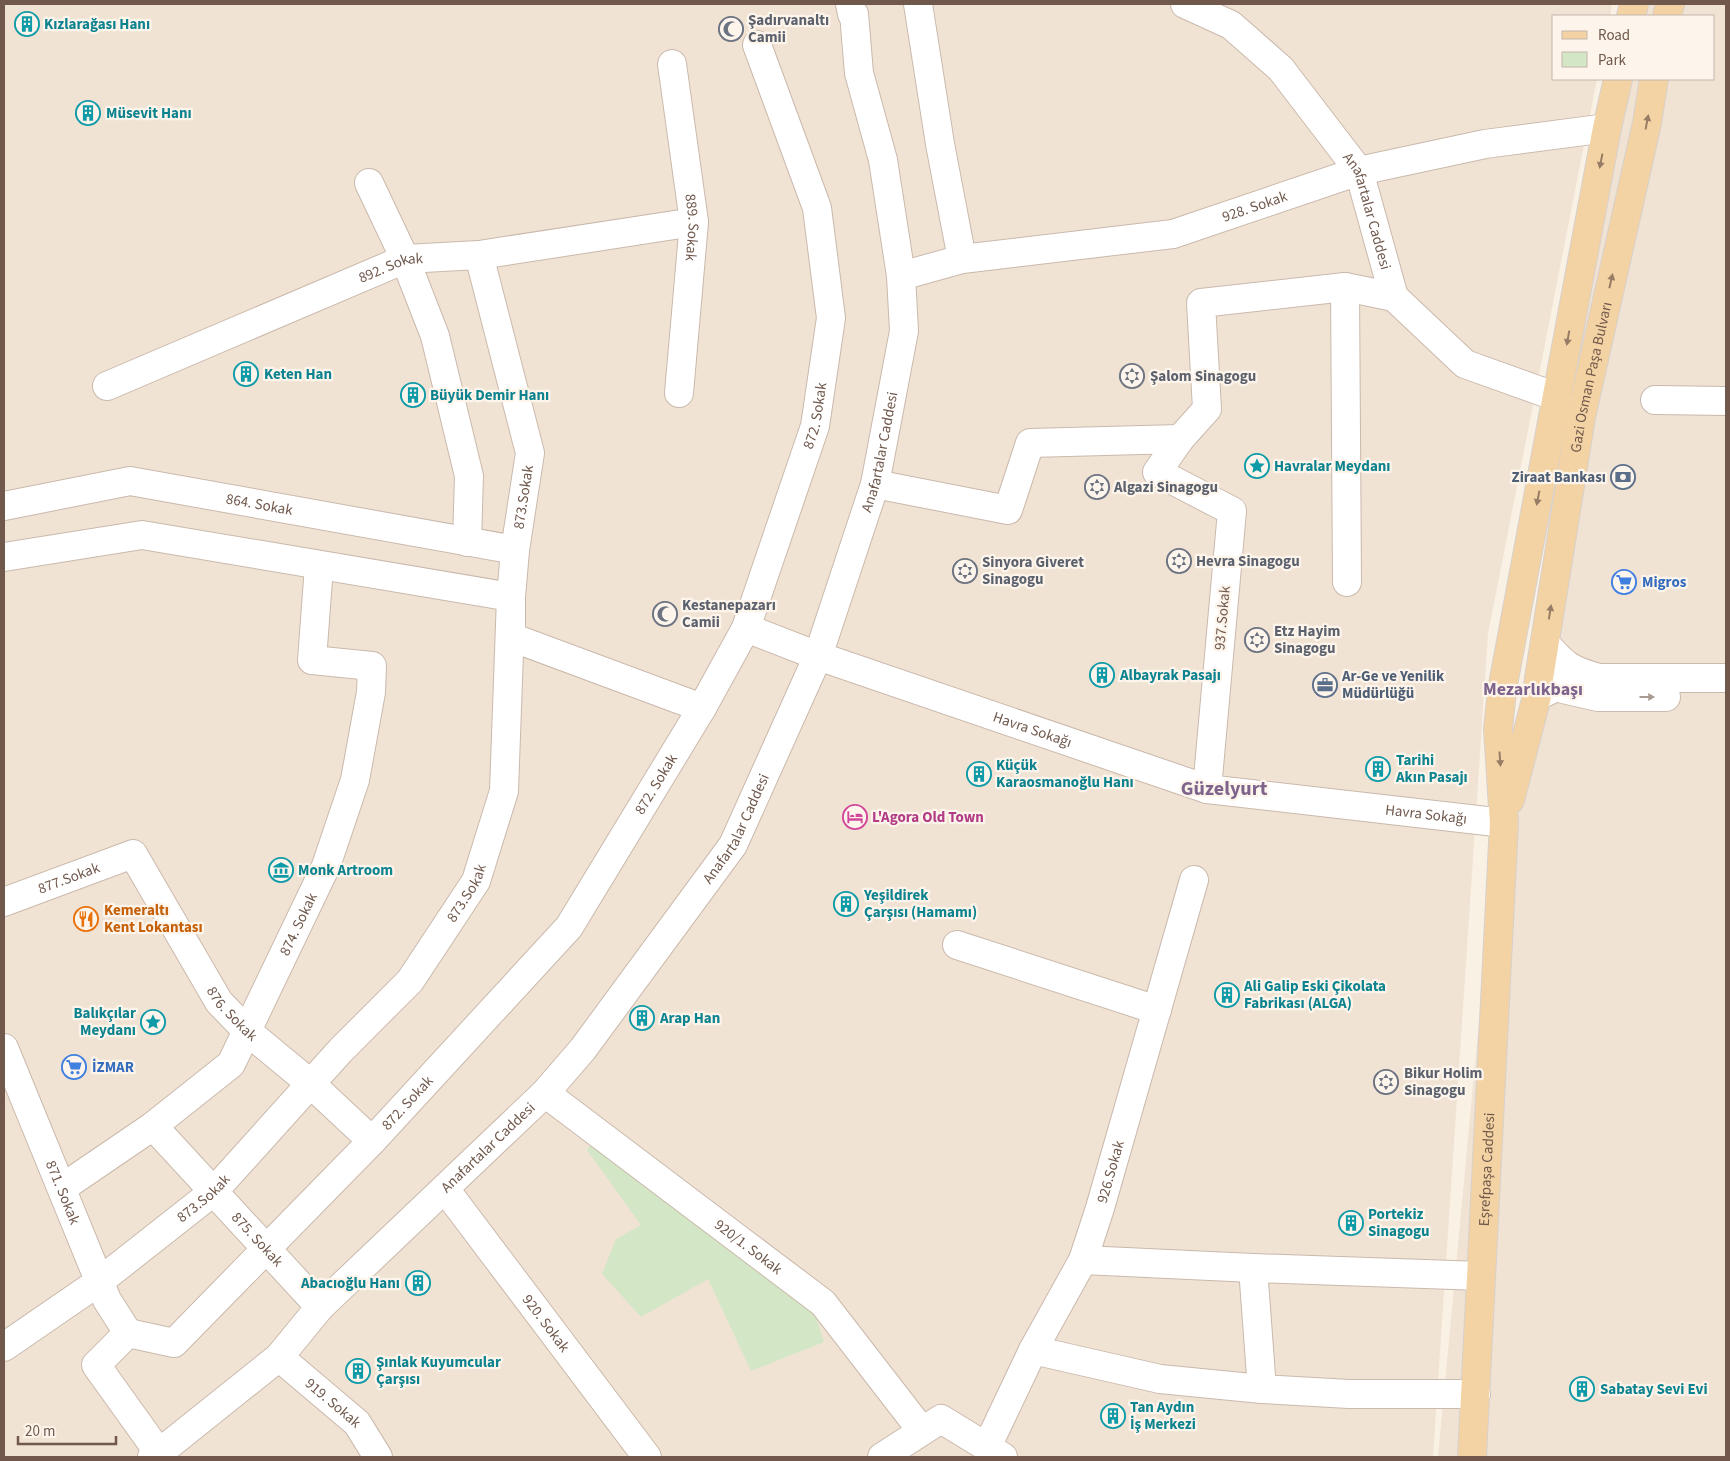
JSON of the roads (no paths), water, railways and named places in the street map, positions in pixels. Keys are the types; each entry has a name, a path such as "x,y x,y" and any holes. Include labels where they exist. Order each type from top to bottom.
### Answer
{"main road":[{"name":"Gazi Osman Paşa Bulvarı","path":"1512,641 1607,128 1618,80"},
{"name":"Gazi Osman Paşa Bulvarı","path":"1544,687 1545,643 1580,417 1647,123 1654,80"},
{"path":"1498,729 1515,708 1544,687 1523,667 1512,641"},
{"name":"Eşrefpaşa Caddesi","path":"1471,1455 1476,1394 1504,823 1498,729 1502,690 1512,641"},
{"name":"Eşrefpaşa Caddesi","path":"1504,823 1544,687"}],"street":[{"name":"Anafartalar Caddesi","path":"156,1455 279,1357 320,1307 545,1093 583,1049 733,845 818,656 875,484 904,332 901,276 883,160 859,73 854,14 850,4"},
{"path":"918,4 940,144 962,259"},
{"name":"Anafartalar Caddesi","path":"1185,4 1231,26 1281,69 1359,171 1394,297"},
{"name":"872. Sokak","path":"128,1333 174,1342 372,1141 568,927 702,708 746,628 815,426 831,318 816,208 757,45"},
{"name":"889. Sokak","path":"672,64 694,222 679,393"},
{"name":"928. Sokak","path":"901,276 962,259 1173,234 1359,171 1485,144 1607,128"},
{"path":"369,183 405,259 435,336 469,476 467,542"},
{"name":"892. Sokak","path":"107,386 405,259 479,255 694,222"},
{"name":"873.Sokak","path":"4,1347 100,1281 213,1192 341,1050 410,981 476,881 504,791 511,597 515,550 530,453 479,255"},
{"path":"875,484 1008,510 1030,443 1180,438 1207,409 1201,303 1345,287 1394,297 1465,364 1557,397"},
{"path":"1345,287 1346,582"},
{"path":"1655,400 1726,402"},
{"name":"937.Sokak","path":"1180,438 1157,472 1232,511 1208,789"},
{"name":"864. Sokak","path":"4,506 130,481 515,550"},
{"path":"4,557 142,535 511,597 511,637 702,708"},
{"name":"874. Sokak","path":"62,1188 152,1126 231,1064 326,866 355,780 371,692 372,666 312,660 319,566"},
{"name":"Havra Sokağı","path":"746,628 818,656 1208,789 1504,823"},
{"path":"1545,643 1563,662 1576,671 1599,678"},
{"path":"1544,687 1599,678 1726,678"},
{"path":"1544,687 1598,697 1726,697"},
{"name":"876. Sokak","path":"133,854 219,1002 246,1031 311,1084 372,1141"},
{"name":"877.Sokak","path":"4,902 133,854"},
{"name":"926.Sokak","path":"994,1454 1033,1350 1083,1260 1100,1208 1194,880"},
{"path":"957,945 1157,1010"},
{"name":"871. Sokak","path":"4,1048 108,1300 128,1333"},
{"name":"920/1. Sokak","path":"545,1093 823,1303 922,1431"},
{"name":"875. Sokak","path":"152,1126 320,1307"},
{"name":"920. Sokak","path":"445,1189 646,1457"},
{"path":"1083,1260 1481,1276"},
{"path":"1253,1268 1262,1389"},
{"path":"128,1333 96,1365 156,1455"},
{"path":"1033,1350 1160,1379 1262,1389 1349,1394 1476,1394"},
{"name":"919. Sokak","path":"279,1357 357,1423 378,1457"},
{"path":"882,1457 941,1419 994,1454"}],"place":[{"name":"Kızlarağası Hanı","path":"27,24"},
{"name":"Şadırvanaltı Camii","path":"731,29"},
{"name":"Müsevit Hanı","path":"88,113"},
{"name":"Keten Han","path":"246,374"},
{"name":"Şalom Sinagogu","path":"1132,376"},
{"name":"Büyük Demir Hanı","path":"413,395"},
{"name":"Havralar Meydanı","path":"1257,466"},
{"name":"Ziraat Bankası","path":"1623,477"},
{"name":"Algazi Sinagogu","path":"1097,487"},
{"name":"Hevra Sinagogu","path":"1179,561"},
{"name":"Sinyora Giveret Sinagogu","path":"965,571"},
{"name":"Migros","path":"1624,582"},
{"name":"Kestanepazarı Camii","path":"665,614"},
{"name":"Etz Hayim Sinagogu","path":"1257,640"},
{"name":"Albayrak Pasajı","path":"1102,675"},
{"name":"Ar-Ge ve Yenilik Müdürlüğü","path":"1325,685"},
{"name":"Tarihi Akın Pasajı","path":"1378,769"},
{"name":"Küçük Karaosmanoğlu Hanı","path":"979,774"},
{"name":"L'Agora Old Town","path":"855,817"},
{"name":"Monk Artroom","path":"281,870"},
{"name":"Yeşildirek Çarşısı (Hamamı)","path":"846,904"},
{"name":"Kemeraltı Kent Lokantası","path":"86,919"},
{"name":"Ali Galip Eski Çikolata Fabrikası (ALGA)","path":"1227,995"},
{"name":"Arap Han","path":"642,1018"},
{"name":"Balıkçılar Meydanı","path":"153,1022"},
{"name":"İZMAR","path":"74,1067"},
{"name":"Bikur Holim Sinagogu","path":"1386,1082"},
{"name":"Portekiz Sinagogu","path":"1351,1223"},
{"name":"Abacıoğlu Hanı","path":"418,1283"},
{"name":"Şınlak Kuyumcular Çarşısı","path":"358,1371"},
{"name":"Sabatay Sevi Evi","path":"1582,1389"},
{"name":"Tan Aydın İş Merkezi","path":"1113,1416"}],"district":[{"name":"Mezarlıkbaşı","path":"1533,689"},
{"name":"Güzelyurt","path":"1224,788"}]}
